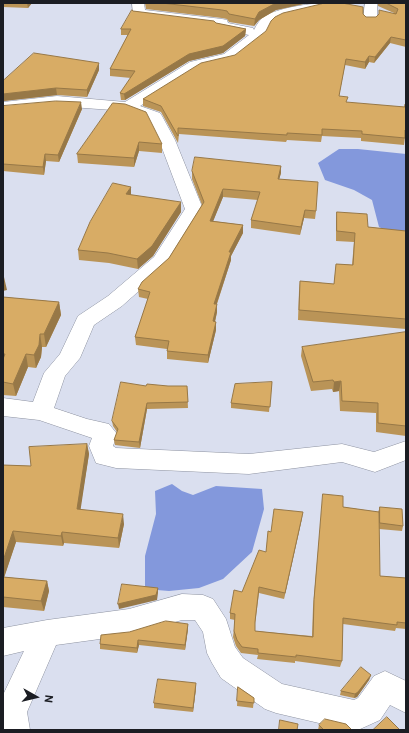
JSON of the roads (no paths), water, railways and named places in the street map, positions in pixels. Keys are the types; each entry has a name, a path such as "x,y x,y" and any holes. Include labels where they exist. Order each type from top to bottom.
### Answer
{"street":[{"path":"138,3 139,13 222,23 221,26 260,33"},
{"path":"128,107 195,65 229,57 260,33 261,27 273,16 311,8 323,3"},
{"path":"370,19 371,3"},
{"path":"3,107 57,102 128,107 154,116 167,140 194,209 161,261 115,301 85,321 69,358 55,373 40,412"},
{"path":"3,407 40,412 86,428 101,430 105,434 101,446 105,456 116,458 249,464 342,453 375,462 406,450"},
{"path":"3,642 128,622 182,606 203,608 216,628 222,653 232,668 276,698 355,716 369,709 385,686 406,698"},
{"path":"14,730 11,712 46,634"}],"water":[{"path":"339,149 358,149 406,154 406,237 394,234 379,227 372,200 354,190 325,180 318,163"},
{"path":"172,484 182,491 193,495 216,486 262,489 264,509 252,552 223,579 199,588 169,591 145,589 145,556 156,514 155,491"}]}
